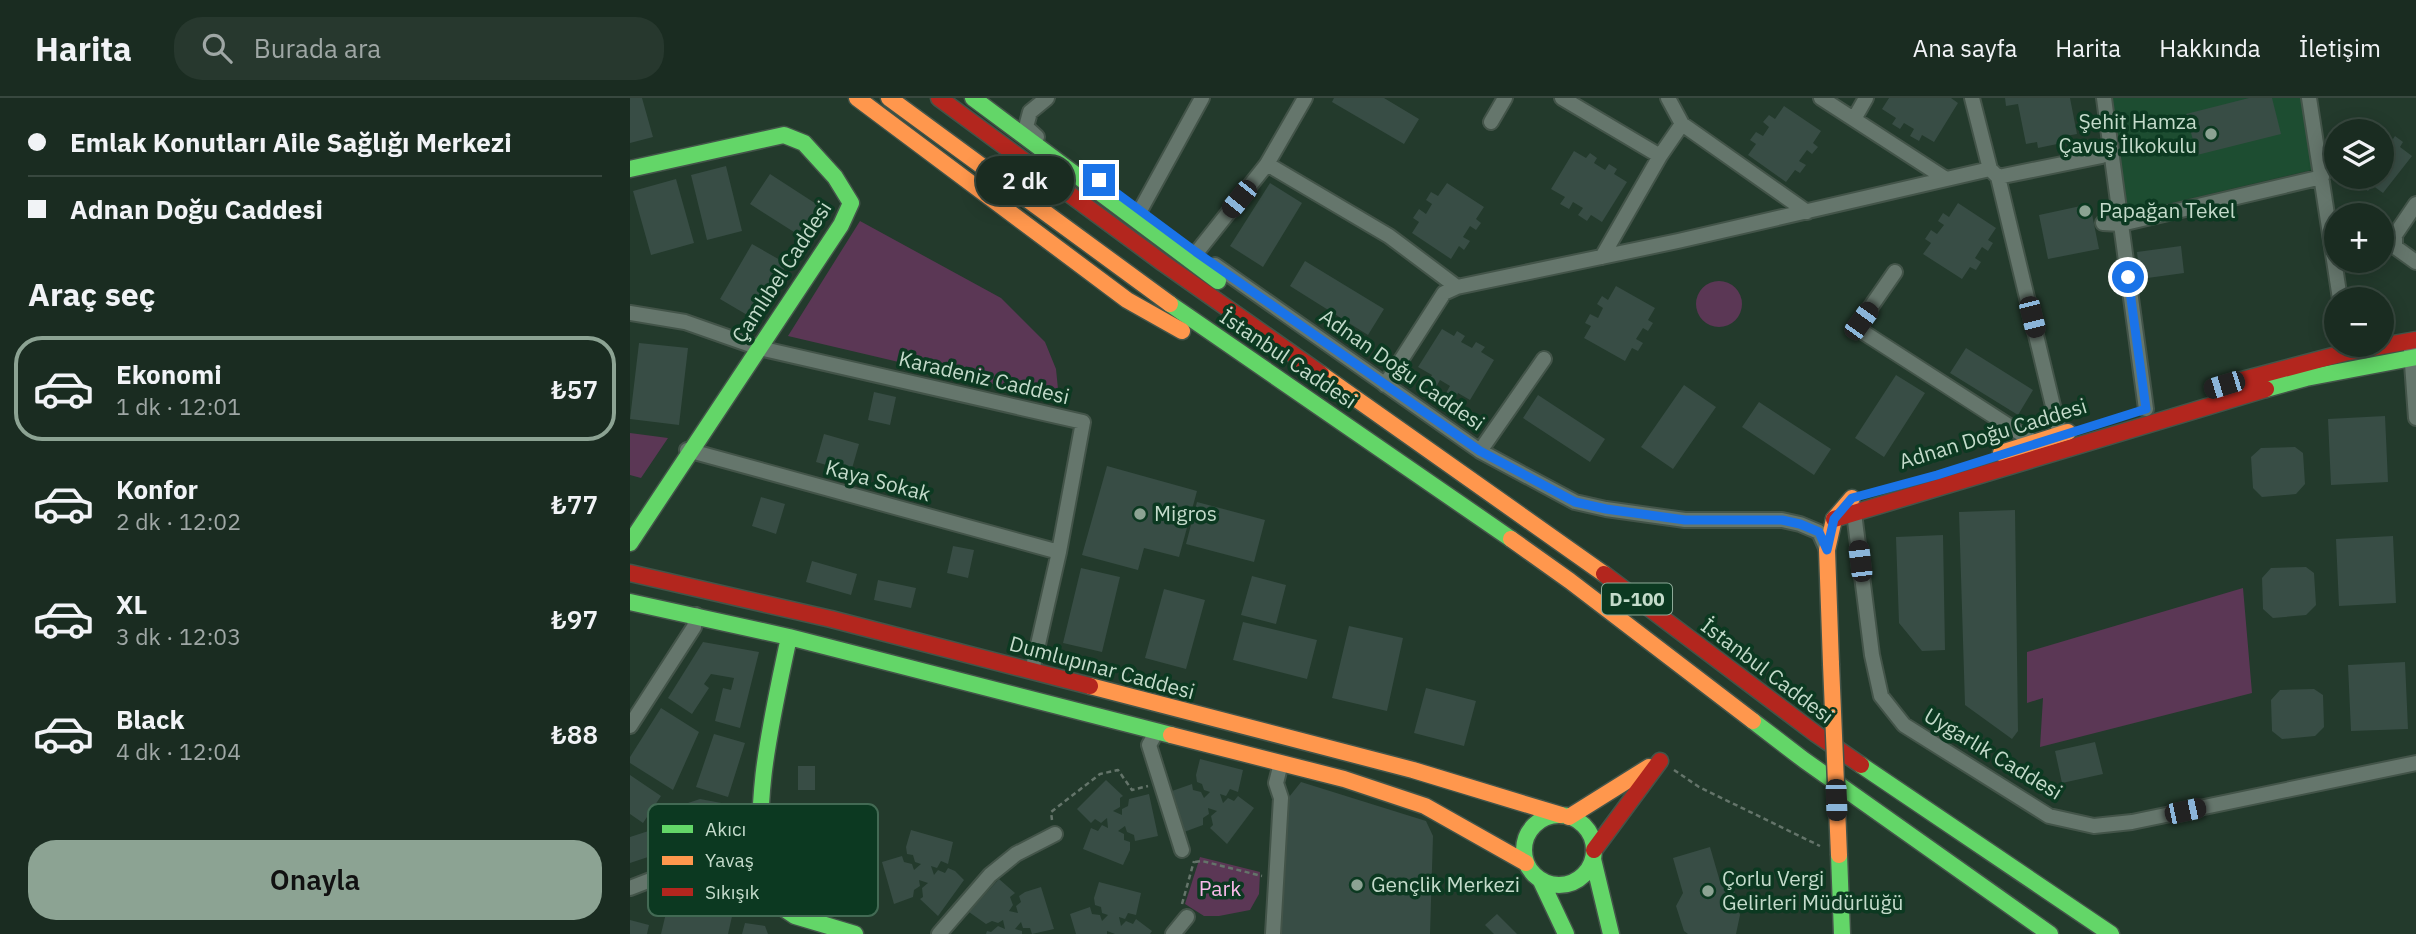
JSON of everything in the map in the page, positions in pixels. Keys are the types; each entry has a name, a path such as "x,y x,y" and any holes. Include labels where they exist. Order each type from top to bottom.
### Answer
{"main road":[{"path":"857,98 1128,300 1210,345 1235,348"},
{"name":"İstanbul Caddesi","path":"889,98 1147,288 1570,581 1804,760 2050,934"},
{"name":"İstanbul Caddesi","path":"939,98 1163,263 1584,559 1816,734 2111,934"},
{"path":"973,98 1217,279 1232,297 1244,320"},
{"name":"Çamlıbel Caddesi","path":"630,169 784,135 804,142 835,177 851,203 841,225 760,348 687,450 630,543"},
{"name":"Adnan Doğu Caddesi","path":"2394,349 2413,349"},
{"name":"Adnan Doğu Caddesi","path":"1853,506 2413,349"},
{"name":"Adnan Doğu Caddesi","path":"1853,506 2034,442 2324,356"},
{"path":"1842,934 1827,550 1834,519 1853,506"},
{"name":"Dumlupınar Caddesi","path":"630,573 782,606 1403,766 1565,816"},
{"path":"630,603 789,637 1344,779 1425,806 1526,863 1541,881 1566,934"},
{"path":"760,804 760,784 789,637"},
{"path":"1565,816 1660,761"},
{"path":"1541,881 1562,885 1573,883 1589,869 1594,855 1660,761"},
{"path":"1526,863 1525,840 1538,822 1549,817 1565,816 1578,820 1590,833 1611,934"},
{"path":"795,916 855,934"}],"street":[{"name":"Adnan Doğu Caddesi","path":"1047,98 1030,112 1026,127 1037,136 1141,209 1196,252 1480,451 1575,502 1685,520 1782,520 1819,532 1827,550"},
{"path":"1141,209 1202,98"},
{"path":"1196,252 1268,164 1305,98"},
{"path":"1492,122 1505,98"},
{"path":"1562,98 1660,156"},
{"path":"1668,98 1682,124 1807,212"},
{"path":"1821,98 1946,179"},
{"path":"1854,119 1866,98"},
{"path":"1972,98 1994,173 2060,435"},
{"path":"2104,98 2146,409"},
{"path":"2309,98 2338,287"},
{"path":"1602,257 1660,156 1682,124"},
{"path":"1385,385 1444,293 1457,287 1807,212 1946,179 2102,156"},
{"path":"1268,164 1389,236 1457,287"},
{"path":"2103,223 2121,224 2322,177"},
{"path":"2416,204 2395,235 2395,247 2416,262"},
{"path":"1895,272 1861,321 1863,332 2034,442"},
{"name":"Karadeniz Caddesi","path":"630,313 685,322 760,348 1083,422 1059,552 1032,671"},
{"path":"2413,349 2416,418"},
{"path":"1480,451 1544,359"},
{"name":"Kaya Sokak","path":"687,450 1059,552"},
{"name":"Uygarlık Caddesi","path":"1853,506 1872,655 1881,696 1904,725 2049,816 2094,826 2132,822 2416,762"},
{"path":"630,726 694,627 696,615"},
{"path":"1157,731 1149,745 1182,850"},
{"path":"1273,934 1280,798 1276,783 1281,763"},
{"path":"939,934 990,875 1016,854 1055,834"},
{"path":"630,888 648,881"},
{"path":"1172,934 1187,917"}],"path":[{"path":"1660,761 1699,787 1839,855"},
{"path":"1055,834 1051,812 1100,774 1118,770 1132,790 1160,782"},
{"path":"1182,850 1195,862"},
{"path":"1195,862 1202,860 1276,880"},
{"path":"1187,917 1181,902 1195,862"}],"shaded area":[{"name":"Şehit Hamza Çavuş İlkokulu","path":"2109,98 2301,98 2316,169 2125,214"}],"green space":[{"path":"860,221 1001,298 1045,342 1056,369 1058,389 1048,397 788,336"},
{"path":"1719,281 1735,288 1742,304 1735,320 1719,327 1703,320 1696,304 1703,288"},
{"path":"630,433 668,438 641,478 630,475"},
{"path":"2243,588 2252,693 2040,747 2043,698 2027,703 2027,652"},
{"name":"Park","path":"1200,857 1260,872 1259,894 1250,910 1204,916 1185,904"}],"building":[{"path":"630,98 642,98 653,137 630,143"},
{"path":"1334,98 1384,98 1419,119 1404,144 1332,102"},
{"path":"1889,98 1951,98 1958,103 1934,142 1922,135 1919,141 1910,136 1914,129 1904,123 1900,129 1892,124 1896,118 1882,109"},
{"path":"2005,98 2070,98 2077,134 2060,137 2062,143 2038,148 2037,142 2026,144 2018,104 2006,106"},
{"path":"2249,98 2272,98 2281,134 2197,155 2186,114"},
{"path":"1784,106 1821,131 1813,143 1818,147 1812,154 1807,150 1799,161 1806,165 1800,173 1795,170 1786,182 1748,155 1756,144 1750,140 1756,132 1763,136 1769,127 1763,122 1769,115 1775,119"},
{"path":"2395,136 2403,142 2400,147 2412,156 2394,179"},
{"path":"1574,151 1586,158 1590,153 1597,158 1594,163 1605,170 1609,164 1617,169 1614,174 1627,182 1602,222 1591,215 1587,221 1578,215 1583,208 1573,202 1569,209 1560,204 1565,197 1551,189"},
{"path":"726,166 742,231 707,240 691,175"},
{"path":"770,174 824,209 805,239 750,204"},
{"path":"676,179 694,243 651,255 633,191"},
{"path":"1270,183 1302,203 1263,267 1230,246"},
{"path":"1447,183 1484,207 1476,219 1481,223 1476,230 1470,226 1463,237 1470,241 1464,250 1459,246 1451,259 1412,233 1419,222 1413,218 1419,209 1426,214 1432,204 1426,200 1431,192 1438,196"},
{"path":"1958,203 1996,228 1988,240 1993,243 1988,251 1982,247 1975,258 1981,262 1976,270 1970,267 1962,279 1923,254 1931,243 1925,239 1931,230 1937,234 1944,225 1938,221 1943,213 1949,217"},
{"path":"2090,204 2099,249 2048,259 2039,215"},
{"path":"752,244 787,264 754,319 720,299"},
{"path":"2181,246 2184,273 2140,279 2137,252"},
{"path":"1305,261 1384,309 1368,335 1290,286"},
{"path":"1616,286 1655,308 1648,320 1653,323 1648,331 1643,328 1636,339 1643,343 1638,351 1632,348 1625,361 1584,338 1591,326 1585,323 1590,314 1598,318 1603,308 1597,304 1602,296 1608,300"},
{"path":"1442,329 1454,336 1457,331 1465,336 1461,342 1472,348 1476,342 1485,347 1481,352 1494,360 1470,400 1458,393 1455,399 1446,393 1450,386 1440,380 1436,387 1428,382 1432,375 1418,367"},
{"path":"639,343 688,348 679,425 630,419"},
{"path":"1966,348 2033,390 2018,415 1950,373"},
{"path":"1896,375 1925,393 1884,457 1855,438"},
{"path":"1684,385 1716,407 1673,469 1641,447"},
{"path":"874,392 896,397 890,425 868,420"},
{"path":"1538,395 1605,439 1590,462 1523,418"},
{"path":"1759,402 1831,449 1814,475 1742,427"},
{"path":"2385,416 2388,482 2331,485 2328,419"},
{"path":"824,434 859,444 851,472 816,462"},
{"path":"2295,447 2303,453 2305,484 2296,494 2262,497 2253,488 2251,457 2261,448"},
{"path":"1107,466 1197,491 1179,557 1144,548 1138,570 1082,555"},
{"path":"761,497 785,504 776,534 752,526"},
{"path":"1197,502 1265,520 1254,562 1186,544"},
{"path":"2015,510 2018,731 2012,739 1965,705 1959,512"},
{"path":"1943,535 1945,650 1922,651 1899,623 1896,537"},
{"path":"2393,536 2396,603 2339,606 2336,539"},
{"path":"953,546 974,550 968,578 947,573"},
{"path":"812,561 857,574 851,595 806,582"},
{"path":"2306,567 2314,573 2316,605 2306,615 2273,618 2263,609 2262,578 2271,568"},
{"path":"1081,568 1120,577 1102,652 1063,643"},
{"path":"1252,576 1286,585 1276,624 1241,615"},
{"path":"878,580 916,588 911,608 874,600"},
{"path":"1164,589 1205,600 1186,669 1145,658"},
{"path":"1243,622 1317,640 1307,679 1233,660"},
{"path":"1349,626 1403,638 1387,711 1332,698"},
{"path":"703,642 759,652 740,728 715,721 723,688 731,690 734,678 711,674 704,684 709,688 692,714 668,698"},
{"path":"2405,662 2408,729 2351,731 2348,665"},
{"path":"1426,688 1476,701 1464,746 1414,733"},
{"path":"2314,689 2323,695 2324,727 2315,736 2282,739 2272,731 2271,700 2280,690"},
{"path":"661,708 699,732 673,790 630,763 630,757"},
{"path":"714,734 745,743 728,797 696,787"},
{"path":"2095,742 2103,774 2062,783 2055,751"},
{"path":"1200,759 1243,770 1238,792 1230,789 1226,796 1220,794 1223,803 1228,798 1234,801 1238,796 1254,808 1227,844 1210,828 1213,825 1211,816 1217,811 1208,808 1209,814 1203,818 1203,825 1184,832 1172,791 1192,784 1193,790 1201,792 1204,798 1210,792 1197,782"},
{"path":"798,766 815,766 815,790 798,790"},
{"path":"630,775 661,796 656,804 648,804 648,816 643,823 630,814"},
{"path":"1106,780 1123,796 1120,798 1120,807 1113,811 1122,815 1122,809 1128,806 1129,799 1149,794 1158,836 1135,841 1134,835 1127,832 1125,826 1118,831 1124,834 1124,840 1130,842 1130,850 1123,865 1083,849 1091,828 1098,831 1102,825 1108,828 1107,818 1101,823 1095,819 1091,823 1077,809"},
{"name":"Gençlik Merkezi","path":"1301,782 1426,821 1433,836 1430,934 1280,934 1289,797"},
{"path":"700,799 727,804 685,804"},
{"path":"911,830 953,842 948,864 941,861 937,868 931,866 934,875 938,870 945,873 948,868 964,880 938,916 920,899 923,897 922,888 928,883 919,880 920,886 914,890 913,897 894,904 882,862 902,856 904,862 912,864 914,870 921,864 915,862 913,855 907,854 906,847"},
{"path":"648,831 648,857 630,863 630,837"},
{"name":"Çorlu Vergi Gelirleri Müdürlüğü","path":"1710,847 1721,885 1734,890 1740,915 1736,934 1688,934 1684,931 1676,906 1683,893 1673,858"},
{"path":"999,879 1015,893 1010,897 1013,905 1009,911 1018,913 1016,906 1021,902 1019,896 1041,887 1054,929 1032,934 1030,928 1023,928 1021,922 1015,929 1022,931 1022,934 986,934 998,926 1005,929 1003,920 986,924 969,912"},
{"path":"1099,882 1141,893 1136,915 1128,913 1125,919 1119,917 1121,926 1126,921 1133,924 1136,919 1152,931 1150,934 1115,934 1107,931 1107,934 1076,934 1070,914 1090,907 1092,914 1100,915 1102,921 1108,915 1095,905 1094,898"},
{"path":"1497,914 1517,934 1494,934 1485,925"},
{"path":"665,916 732,916 728,934 661,934"},
{"path":"630,920 649,925 647,934 630,934"},
{"path":"745,923 765,926 768,934 742,934"}],"traffic: fast":[{"path":"973,98 1218,281"},
{"path":"630,169 784,135 804,143 835,177 851,203 841,225 630,543"},
{"path":"1170,304 1511,539"},
{"path":"2266,389 2306,378 2416,357"},
{"path":"630,602 789,637 1171,735"},
{"path":"761,804 769,734 789,637"},
{"path":"1753,721 2050,934"},
{"path":"1861,765 2111,934"},
{"path":"1559,815 1584,825 1594,850 1584,875 1559,885 1534,875 1524,850 1534,825 1559,815"},
{"path":"1839,855 1842,934"},
{"path":"1593,859 1611,934"},
{"path":"1541,881 1566,934"},
{"path":"795,916 855,934"}],"traffic: slow":[{"path":"857,98 1127,300 1182,331"},
{"path":"889,98 1170,304"},
{"path":"1321,374 1604,574"},
{"path":"2001,453 2068,432"},
{"path":"1831,664 1827,550 1834,519 1852,498"},
{"path":"1511,539 1753,721"},
{"path":"1831,664 1839,855"},
{"path":"1090,686 1413,770 1561,815"},
{"path":"1171,735 1344,779 1425,806 1526,863"},
{"path":"1569,817 1649,767"}],"traffic: jam":[{"path":"939,98 1163,263 1321,374"},
{"path":"2242,380 2348,352 2416,340"},
{"path":"1834,519 2266,389"},
{"path":"630,573 831,619 1090,686"},
{"path":"1604,574 1861,765"},
{"path":"1594,850 1660,761"}],"place":[{"name":"Şehit Hamza Çavuş İlkokulu","path":"2211,134"},
{"name":"Papağan Tekel","path":"2085,211"},
{"name":"Migros","path":"1140,514"},
{"name":"Gençlik Merkezi","path":"1357,885"},
{"name":"Çorlu Vergi Gelirleri Müdürlüğü","path":"1708,891"}],"route":[{"path":"1099,180 1196,252 1480,451 1575,502 1685,520 1782,520 1819,532 1827,550 1834,519 1852,498 1937,475 2034,442 2146,409 2128,277"}]}
